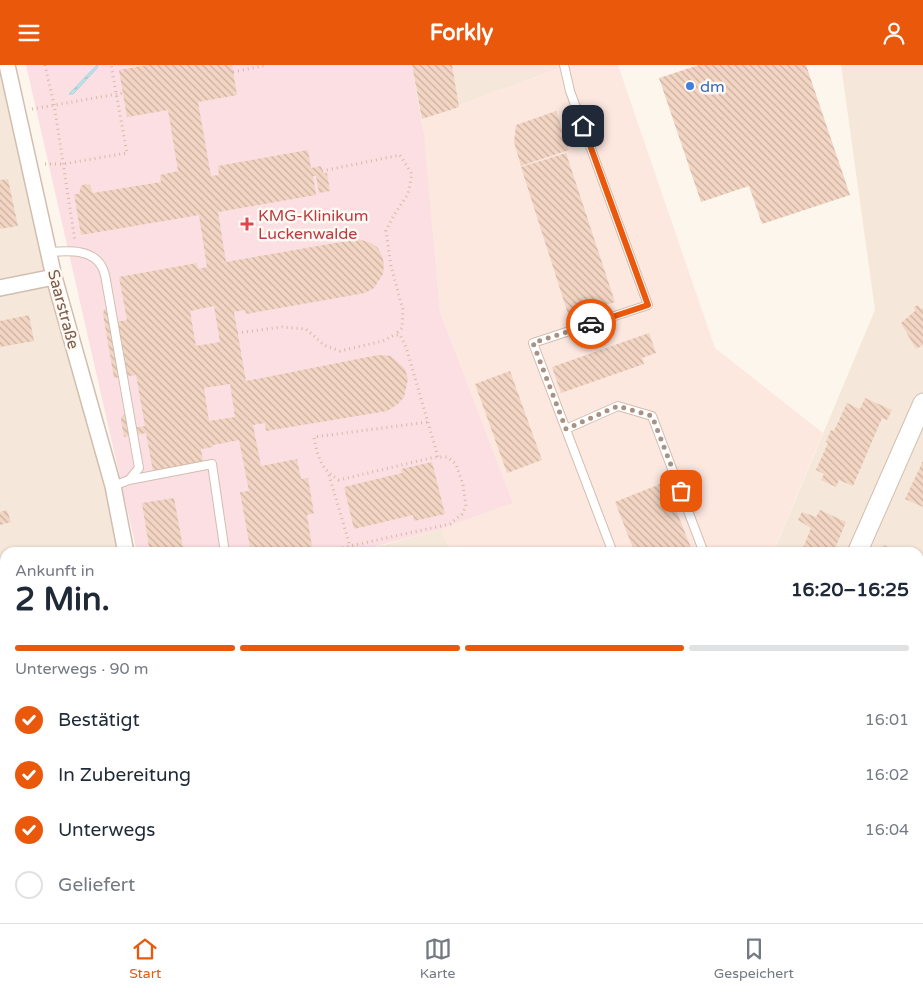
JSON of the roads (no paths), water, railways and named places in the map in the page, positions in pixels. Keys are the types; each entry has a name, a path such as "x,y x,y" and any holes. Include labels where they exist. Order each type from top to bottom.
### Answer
{"street":[{"name":"Saarstraße","path":"7,65 54,277 113,486 125,547"},
{"path":"0,288 54,277"},
{"path":"860,547 923,403"}],"lane":[{"path":"564,65 570,91 648,305 533,343 612,547"},
{"path":"49,252 76,251 89,254 102,266 139,468 129,480"},
{"path":"566,429 618,406 652,416 702,547"},
{"path":"113,486 129,480 212,464 224,547"}],"water":[{"path":"97,65 98,67 73,94 69,94"}],"place":[{"name":"dm","path":"690,86"},
{"name":"KMG-Klinikum Luckenwalde","path":"247,224"}]}
